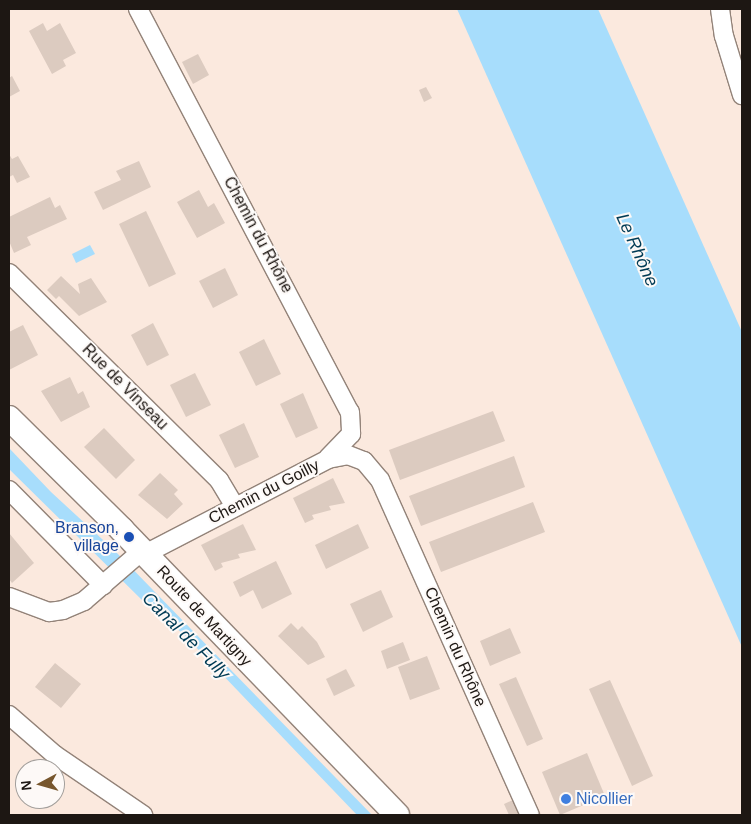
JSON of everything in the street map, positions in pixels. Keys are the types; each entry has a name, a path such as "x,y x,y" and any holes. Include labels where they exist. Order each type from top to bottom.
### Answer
{"main road":[{"name":"Route de Martigny","path":"9,418 140,555 397,815"}],"street":[{"name":"Chemin du Rhône","path":"138,9 350,412 352,428 349,438 328,459"},
{"path":"720,9 724,36 742,95"},
{"name":"Rue de Vinseau","path":"9,273 219,480 235,507"},
{"name":"Chemin du Goilly","path":"9,597 34,608 59,610 84,601 140,555 328,459 348,455 356,457 371,467 380,480"},
{"name":"Chemin du Rhône","path":"380,480 530,815"},
{"path":"9,490 106,582"},
{"path":"9,715 55,755 143,815"}],"water":[{"name":"Le Rhône","path":"457,9 598,9 742,332 742,647"},
{"path":"90,245 95,254 76,263 72,254"},
{"name":"Canal de Fully","path":"9,448 51,492 115,551 372,815 357,815 194,645 153,605 143,601 9,469"}],"building":[{"path":"43,23 47,31 60,23 76,53 63,60 66,66 52,74 29,31"},
{"path":"198,54 209,75 193,84 182,62"},
{"path":"12,76 20,91 9,97 9,78"},
{"path":"426,87 432,98 424,102 419,90"},
{"path":"9,154 12,159 18,156 30,177 17,183 13,175 9,177"},
{"path":"139,161 151,187 103,210 94,192 121,180 116,171"},
{"path":"199,190 208,207 214,203 225,223 197,238 177,202"},
{"path":"50,197 55,208 60,205 67,219 27,237 31,245 14,253 9,241 9,217"},
{"path":"146,211 176,274 149,287 119,224"},
{"path":"225,268 238,295 213,308 199,281"},
{"path":"61,276 80,294 78,284 91,278 107,302 79,316 59,296 56,299 47,290"},
{"path":"153,323 169,355 147,366 131,335"},
{"path":"23,325 38,355 9,370 9,332"},
{"path":"264,339 281,374 256,386 239,352"},
{"path":"195,373 211,405 186,417 170,385"},
{"path":"70,377 78,394 83,391 90,407 61,422 41,391"},
{"path":"303,393 318,428 296,438 280,404"},
{"path":"493,411 505,441 400,480 389,450"},
{"path":"244,423 259,457 235,468 219,435"},
{"path":"104,428 135,460 116,479 84,447"},
{"path":"514,456 525,487 421,526 409,496"},
{"path":"160,473 178,490 174,494 183,504 167,519 138,495"},
{"path":"333,478 345,503 329,506 331,510 312,515 314,519 305,523 293,498"},
{"path":"533,502 545,532 441,572 429,542"},
{"path":"243,524 256,550 238,554 240,558 221,563 223,567 215,571 201,545"},
{"path":"358,524 369,548 326,569 315,545"},
{"path":"9,533 34,563 12,583 9,579"},
{"path":"276,561 292,594 262,609 253,590 240,597 233,582"},
{"path":"381,590 393,617 363,632 350,604"},
{"path":"291,623 298,630 302,626 317,642 325,657 308,665 278,636"},
{"path":"510,628 521,653 490,666 480,641"},
{"path":"403,642 410,660 387,669 381,651"},
{"path":"427,656 440,689 410,700 398,667"},
{"path":"55,663 81,684 61,708 35,687"},
{"path":"346,669 355,686 334,696 326,679"},
{"path":"516,677 543,739 527,746 499,684"},
{"path":"610,680 653,776 632,786 589,689"},
{"path":"587,753 605,796 560,815 542,772"},
{"path":"515,799 522,815 509,815 504,804"}],"place":[{"name":"Branson, village","path":"129,537"},
{"name":"Nicollier","path":"566,799"}]}
